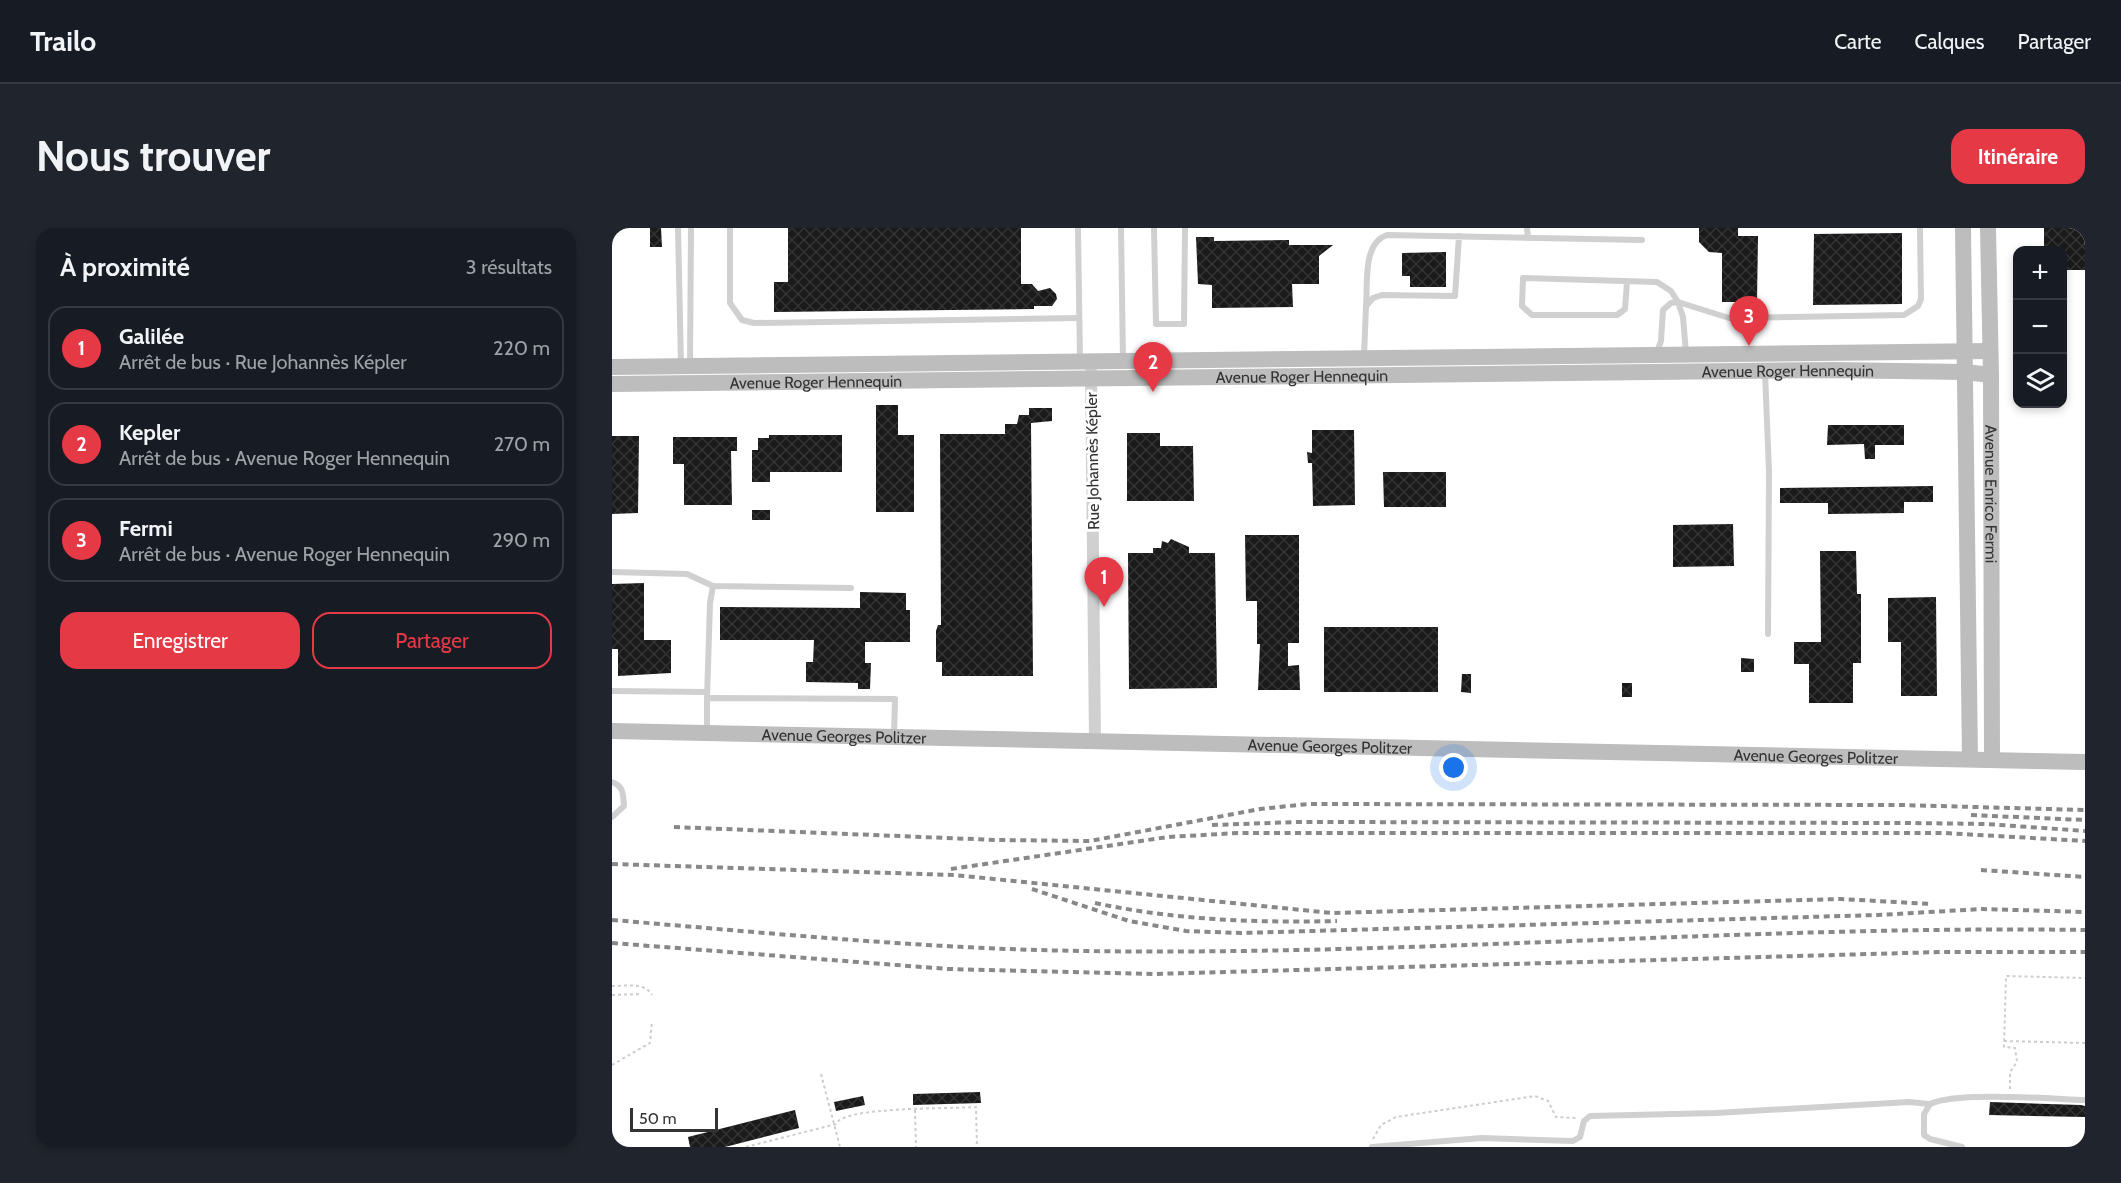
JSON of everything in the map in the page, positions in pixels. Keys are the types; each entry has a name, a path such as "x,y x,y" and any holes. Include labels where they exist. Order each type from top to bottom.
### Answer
{"street":[{"name":"Avenue Enrico Fermi","path":"1963,228 1970,759"},
{"name":"Avenue Enrico Fermi","path":"1988,228 1991,375 1992,759"},
{"name":"Avenue Roger Hennequin","path":"612,367 1990,351"},
{"name":"Rue Johannès Képler","path":"1085,361 1090,379 1095,741"},
{"name":"Avenue Roger Hennequin","path":"612,384 1765,371 1965,372 1991,375"},
{"name":"Avenue Georges Politzer","path":"612,731 2085,762"}],"lane":[{"path":"678,228 686,366"},
{"path":"686,366 691,228"},
{"path":"729,228 730,303 742,320 753,323 1079,318"},
{"path":"1078,228 1079,318 1085,361"},
{"path":"1121,228 1123,361"},
{"path":"1154,228 1156,324 1184,324 1185,228"},
{"path":"1527,228 1528,238"},
{"path":"1656,356 1661,341 1663,310 1671,303 1678,302 1729,318 1904,315 1918,306 1921,299 1920,228"},
{"path":"1366,306 1373,298 1382,295 1455,296 1459,236"},
{"path":"1364,359 1371,247 1379,238 1459,236 1642,240"},
{"path":"1627,282 1625,309 1617,315 1532,315 1522,306 1523,278 1657,282 1671,291 1678,302 1683,317 1687,355"},
{"path":"1765,371 1769,472 1768,634"},
{"path":"612,572 687,574 713,586 851,588"},
{"path":"707,733 710,603 713,586"},
{"path":"612,691 895,699 894,737"},
{"path":"612,782 619,785 623,792 624,806 612,817"},
{"path":"1374,1147 1482,1138 1573,1141 1580,1137 1587,1118 1909,1102 1930,1104 1943,1100 2010,1098 2085,1100"},
{"path":"1930,1104 1924,1114 1924,1135 1930,1139 1962,1147"}],"path":[{"path":"2010,1098 2010,1072 2017,1062 2015,1048 2004,1047 2006,976 2085,978"},
{"path":"612,986 647,988 652,995"},
{"path":"612,995 641,994"},
{"path":"612,1065 650,1043 652,1021"},
{"path":"2004,1041 2085,1043"},
{"path":"821,1074 836,1124 840,1147"},
{"path":"1374,1147 1373,1138 1376,1131 1387,1120 1396,1117 1526,1097 1544,1098 1556,1117 1587,1118"},
{"path":"746,1147 836,1124 840,1118 851,1115 976,1107 977,1147"},
{"path":"915,1110 916,1147"}],"building":[{"path":"650,228 661,228 662,247 650,247"},
{"path":"788,228 1021,228 1021,284 1032,284 1038,291 1050,288 1056,294 1057,299 1052,306 1034,306 1034,309 774,312 774,282 788,282"},
{"path":"1699,228 1738,228 1738,236 1758,236 1757,302 1722,302 1722,253 1709,252 1699,242"},
{"path":"2044,228 2085,228 2085,270 2067,270 2067,246 2044,246"},
{"path":"1902,233 1902,304 1813,305 1814,234"},
{"path":"1196,237 1214,237 1214,241 1289,240 1289,245 1333,245 1319,256 1319,284 1292,284 1293,307 1212,308 1212,285 1198,284"},
{"path":"1446,252 1446,287 1410,287 1410,276 1402,276 1402,253"},
{"path":"876,405 898,405 898,435 914,435 914,512 876,512"},
{"path":"1029,408 1052,408 1052,421 1031,423 1033,676 942,676 942,662 936,662 936,631 938,625 941,625 940,434 1005,434 1005,424 1017,424 1019,415 1029,415"},
{"path":"1828,425 1904,425 1904,445 1875,445 1875,459 1865,459 1864,444 1827,445"},
{"path":"1312,430 1354,430 1355,505 1313,506 1312,463 1308,463 1307,452 1312,453"},
{"path":"1127,433 1160,433 1160,446 1193,446 1194,501 1127,501"},
{"path":"769,435 842,435 842,472 770,472 770,482 752,482 752,450 758,450 758,438 769,438"},
{"path":"612,436 639,436 638,513 612,514"},
{"path":"673,437 737,437 737,451 731,451 732,505 684,505 684,464 673,464"},
{"path":"1383,472 1446,472 1446,507 1384,507"},
{"path":"1933,486 1933,502 1904,502 1904,513 1828,514 1828,503 1780,503 1780,488"},
{"path":"752,510 770,510 770,520 752,520"},
{"path":"1733,524 1734,566 1673,567 1673,525"},
{"path":"1245,535 1299,535 1299,643 1288,643 1288,666 1299,665 1300,690 1258,690 1260,644 1257,644 1257,601 1246,601"},
{"path":"1171,539 1189,547 1189,553 1215,553 1217,688 1129,689 1128,553 1153,553 1153,548 1161,548 1162,541 1168,543"},
{"path":"1820,551 1856,551 1857,594 1861,594 1861,663 1853,663 1853,703 1809,703 1809,664 1794,664 1794,642 1821,642"},
{"path":"644,583 644,640 671,640 671,673 618,676 618,649 612,649 612,584"},
{"path":"860,592 906,593 906,610 910,610 910,642 865,642 865,663 871,663 870,689 858,689 858,683 806,682 806,662 813,662 814,640 720,640 720,607 860,608"},
{"path":"1936,597 1937,696 1901,696 1901,642 1888,642 1888,598"},
{"path":"1324,627 1438,627 1438,692 1324,692"},
{"path":"1741,658 1754,659 1754,672 1741,672"},
{"path":"1462,674 1471,674 1471,693 1461,692"},
{"path":"1622,683 1632,683 1632,697 1622,697"},
{"path":"980,1092 981,1103 913,1105 913,1094"},
{"path":"863,1096 865,1105 836,1111 834,1102"},
{"path":"1990,1102 2081,1105 2085,1106 2085,1117 1989,1115"},
{"path":"795,1110 799,1128 725,1147 690,1147 688,1137"}],"railway":[{"path":"674,827 997,840 1090,841 1260,809 1308,804 1901,805 2085,810"},
{"path":"1971,815 2085,820"},
{"path":"1212,825 1299,822 1911,823 1987,824 2085,831"},
{"path":"951,869 1168,837 1238,833 1944,833 2085,841"},
{"path":"612,864 954,875 1332,913 1841,899 1931,904"},
{"path":"1981,870 2085,877"},
{"path":"1032,889 1129,921 1186,931 1241,933 1878,915 1982,909 2085,912"},
{"path":"1095,903 1185,917 1337,921"},
{"path":"612,920 908,944 1085,951 1335,949 1835,932 2085,930"},
{"path":"612,943 948,969 1153,974 1942,952 2085,952"}],"place":[{"name":"Fermi","path":"1749,346"},
{"name":"Kepler","path":"1153,392"},
{"name":"Galilée","path":"1104,607"}]}
